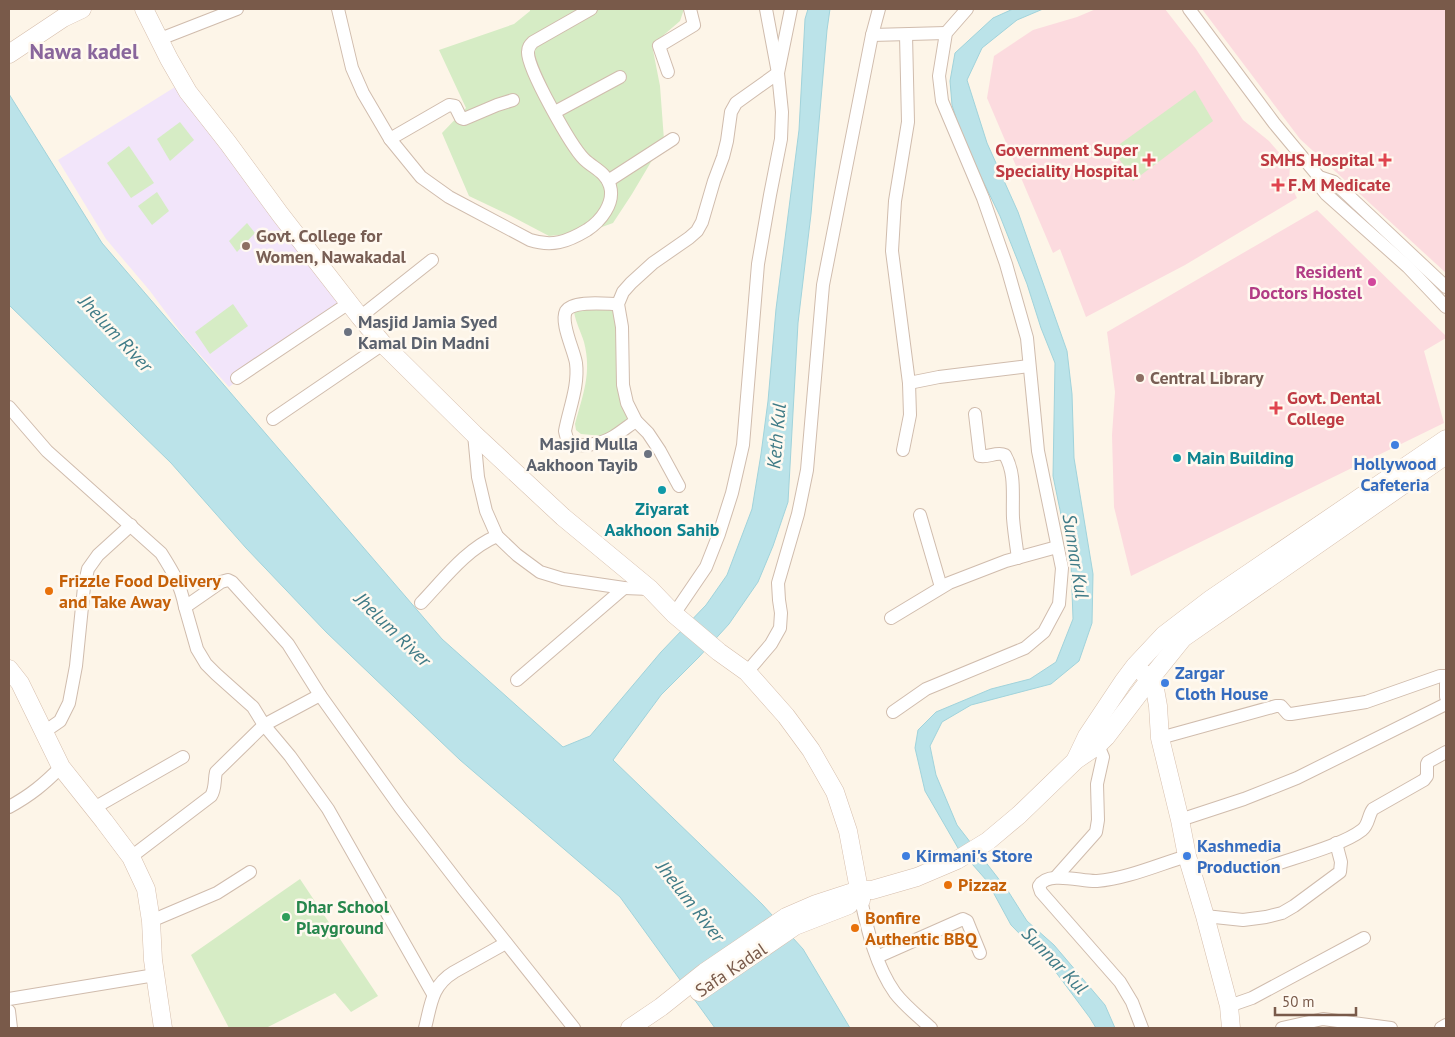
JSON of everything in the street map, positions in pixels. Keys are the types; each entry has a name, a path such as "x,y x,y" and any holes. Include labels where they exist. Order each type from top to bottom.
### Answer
{"street":[{"path":"9,54 60,14 82,9"},
{"path":"144,9 188,92 228,142 280,214 383,344 474,434 564,517 650,589 678,618 746,672 786,716 811,750 835,792 848,831 864,893 867,924 884,976 896,994 913,1013 931,1028"},
{"path":"160,39 237,9"},
{"path":"338,9 352,68 363,93 390,139 421,177 448,197 530,240 543,244 558,243 578,235 593,226 604,214 610,200 610,186 606,177 584,159 572,144 531,68 528,50 533,42 591,9"},
{"path":"668,72 659,46 694,25 690,9"},
{"path":"678,618 706,567 719,534 732,493 743,445 758,264 781,139 782,112 778,73 766,9"},
{"path":"678,486 660,451 636,421 627,403 623,385 622,326 618,304 623,292 631,283 653,263 697,231 702,222 723,157 731,112 736,103 778,73 791,9"},
{"path":"746,672 771,644 780,628 781,613 778,584 798,514 807,470 823,285 872,35 879,9"},
{"path":"893,712 926,689 1025,648 1044,632 1059,604 1062,568 1038,451 1027,338 1006,264 983,198 942,101 939,76 946,33 967,9"},
{"path":"1188,9 1274,123 1319,177 1322,189 1326,194 1408,267 1446,307"},
{"path":"872,35 946,33"},
{"path":"903,450 910,415 909,383 892,251 895,201 908,122 906,34"},
{"path":"555,112 620,77"},
{"path":"390,139 449,106 454,106 461,118 464,119 513,100"},
{"path":"608,181 673,139"},
{"path":"1319,177 1334,182 1446,288"},
{"path":"237,378 355,310 432,260"},
{"path":"618,304 578,305 570,307 566,312 564,320 576,363 577,379 565,431 566,437 570,442 578,444 599,443 611,438 636,421"},
{"path":"273,418 383,344"},
{"path":"909,383 939,377 1029,366"},
{"path":"9,407 47,451 161,553 181,589 184,607 197,649 206,664 253,707 264,725 290,756 328,809 433,994"},
{"path":"975,414 980,456 1002,454 1006,457 1012,474 1014,487 1013,518 1018,558"},
{"path":"474,434 478,477 486,511 497,536 517,555 540,572 563,579 624,588 650,589"},
{"path":"1076,760 1087,736 1122,682 1164,635 1211,599 1446,452"},
{"path":"1076,760 1098,746 1106,737 1183,638 1446,452"},
{"path":"920,515 941,587"},
{"path":"44,732 60,721 69,703 76,666 84,587 88,569 98,555 131,525"},
{"path":"421,603 463,559 486,541 497,536"},
{"path":"891,618 941,587 984,569 1057,547"},
{"path":"184,607 221,582 228,580 232,582 288,644 320,695 400,807 574,1028"},
{"path":"517,680 624,588"},
{"path":"1135,666 1150,678 1155,689 1159,730 1187,856 1229,1006 1231,1028"},
{"path":"9,669 20,683 61,767 130,857 146,889 151,922 153,960 163,1028"},
{"path":"1159,730 1278,705 1289,714 1366,702 1440,676 1446,676"},
{"path":"1122,682 1136,697 1159,730"},
{"path":"1446,683 1446,697"},
{"path":"130,857 211,796 214,791 216,772 264,725 320,695"},
{"path":"1180,820 1244,799 1297,778 1446,704"},
{"path":"1056,877 1096,832 1098,820 1097,784 1103,758 1098,746"},
{"path":"1271,866 1336,843 1364,828 1373,809 1424,780 1427,776 1428,762 1446,752"},
{"path":"94,808 183,758"},
{"name":"Safa Kadal","path":"664,1010 790,922 864,893 917,877 958,860 988,841 1020,815 1076,760"},
{"path":"9,807 46,783 61,767"},
{"path":"1205,916 1253,920 1282,913 1340,872 1341,862 1336,843"},
{"path":"1142,1028 1132,1002 1120,982 1041,892 1039,889 1040,883 1050,877 1085,881 1110,879 1187,856"},
{"path":"151,922 217,893 250,872"},
{"path":"877,957 963,919 967,921 980,953"},
{"path":"1229,1006 1252,998 1364,938"},
{"path":"425,1028 433,994 439,983 446,977 506,943"},
{"path":"9,999 155,975"},
{"path":"630,1028 664,1010"},
{"path":"648,1028 664,1010"},
{"path":"9,1011 10,1028"},
{"path":"1282,1028 1323,1018 1391,1028"},
{"path":"1440,1028 1446,1025"}],"shaded area":[{"name":"Government Super Speciality Hospital","path":"1096,9 1165,9 1196,49 1243,120 1269,141 1290,165 1289,182 1297,198 1185,265 1086,317 1060,249 1053,253 987,98 994,56 1033,30 1077,17"},
{"name":"SMHS Hospital","path":"1202,9 1446,9 1446,273 1300,139"},
{"path":"175,87 213,130 346,303 229,387 185,338 150,291 106,239 58,160"},
{"name":"Govt. Dental College","path":"1317,210 1446,336 1446,338 1424,351 1444,423 1131,576 1114,507 1112,435 1115,392 1107,332"}],"green space":[{"path":"530,9 684,9 680,21 652,45 660,86 664,140 613,223 588,232 549,236 469,196 442,133 466,108 439,50 514,24"},
{"path":"1195,90 1213,121 1133,181 1113,149"},
{"path":"180,122 194,140 170,161 157,139"},
{"path":"129,146 154,183 131,198 107,163"},
{"path":"157,192 169,211 152,225 138,206"},
{"path":"247,223 255,233 237,252 229,241"},
{"path":"233,304 248,326 210,354 195,332"},
{"path":"617,306 633,421 603,436 581,434 576,430 575,424 586,383 587,364 584,342 574,312 579,309"},
{"name":"Dhar School Playground","path":"300,879 378,996 351,1012 335,993 266,1028 229,1028 191,955"}],"water":[{"path":"808,9 830,9 811,214 798,323 788,502 758,582 729,624 661,695 613,760 762,904 803,949 850,1028 715,1028 620,897 460,760 326,632 246,548 171,463 9,305 9,94 102,243 442,639 563,747 590,736 661,652 706,605 727,575 752,509 768,401 776,309 799,130 805,19"},
{"name":"Sunnar Kul","path":"1013,9 1043,9 1017,20 982,48 967,80 987,143 1018,212 1067,351 1072,394 1074,458 1093,574 1092,623 1079,661 1051,684 971,705 942,722 930,746 936,775 957,825 1008,891 1027,921 1054,945 1105,1005 1115,1028 1096,1028 1052,967 1011,925 987,881 958,848 925,791 915,748 918,730 936,712 991,689 1030,679 1056,662 1073,619 1071,563 1053,476 1055,363 1000,216 963,140 952,105 950,81 955,53 993,18"}],"place":[{"name":"Government Super Speciality Hospital","path":"1149,160"},
{"name":"SMHS Hospital","path":"1385,160"},
{"name":"F.M Medicate","path":"1278,185"},
{"name":"Govt. College for Women, Nawakadal","path":"246,246"},
{"name":"Resident Doctors Hostel","path":"1372,282"},
{"name":"Masjid Jamia Syed Kamal Din Madni","path":"348,332"},
{"name":"Central Library","path":"1140,378"},
{"name":"Govt. Dental College","path":"1276,408"},
{"name":"Hollywood Cafeteria","path":"1395,445"},
{"name":"Masjid Mulla Aakhoon Tayib","path":"648,454"},
{"name":"Main Building","path":"1177,458"},
{"name":"Ziyarat Aakhoon Sahib","path":"662,490"},
{"name":"Frizzle Food Delivery and Take Away","path":"49,591"},
{"name":"Zargar Cloth House","path":"1165,683"},
{"name":"Kirmani's Store","path":"906,856"},
{"name":"Kashmedia Production","path":"1187,856"},
{"name":"Pizzaz","path":"948,885"},
{"name":"Dhar School Playground","path":"286,917"},
{"name":"Bonfire Authentic BBQ","path":"855,928"}],"district":[{"name":"Nawa kadel","path":"84,51"}],"water label":[{"name":"Jhelum River","path":"116,333"},
{"name":"Keth Kul","path":"776,436"},
{"name":"Jhelum River","path":"393,629"},
{"name":"Jhelum River","path":"691,901"}]}
